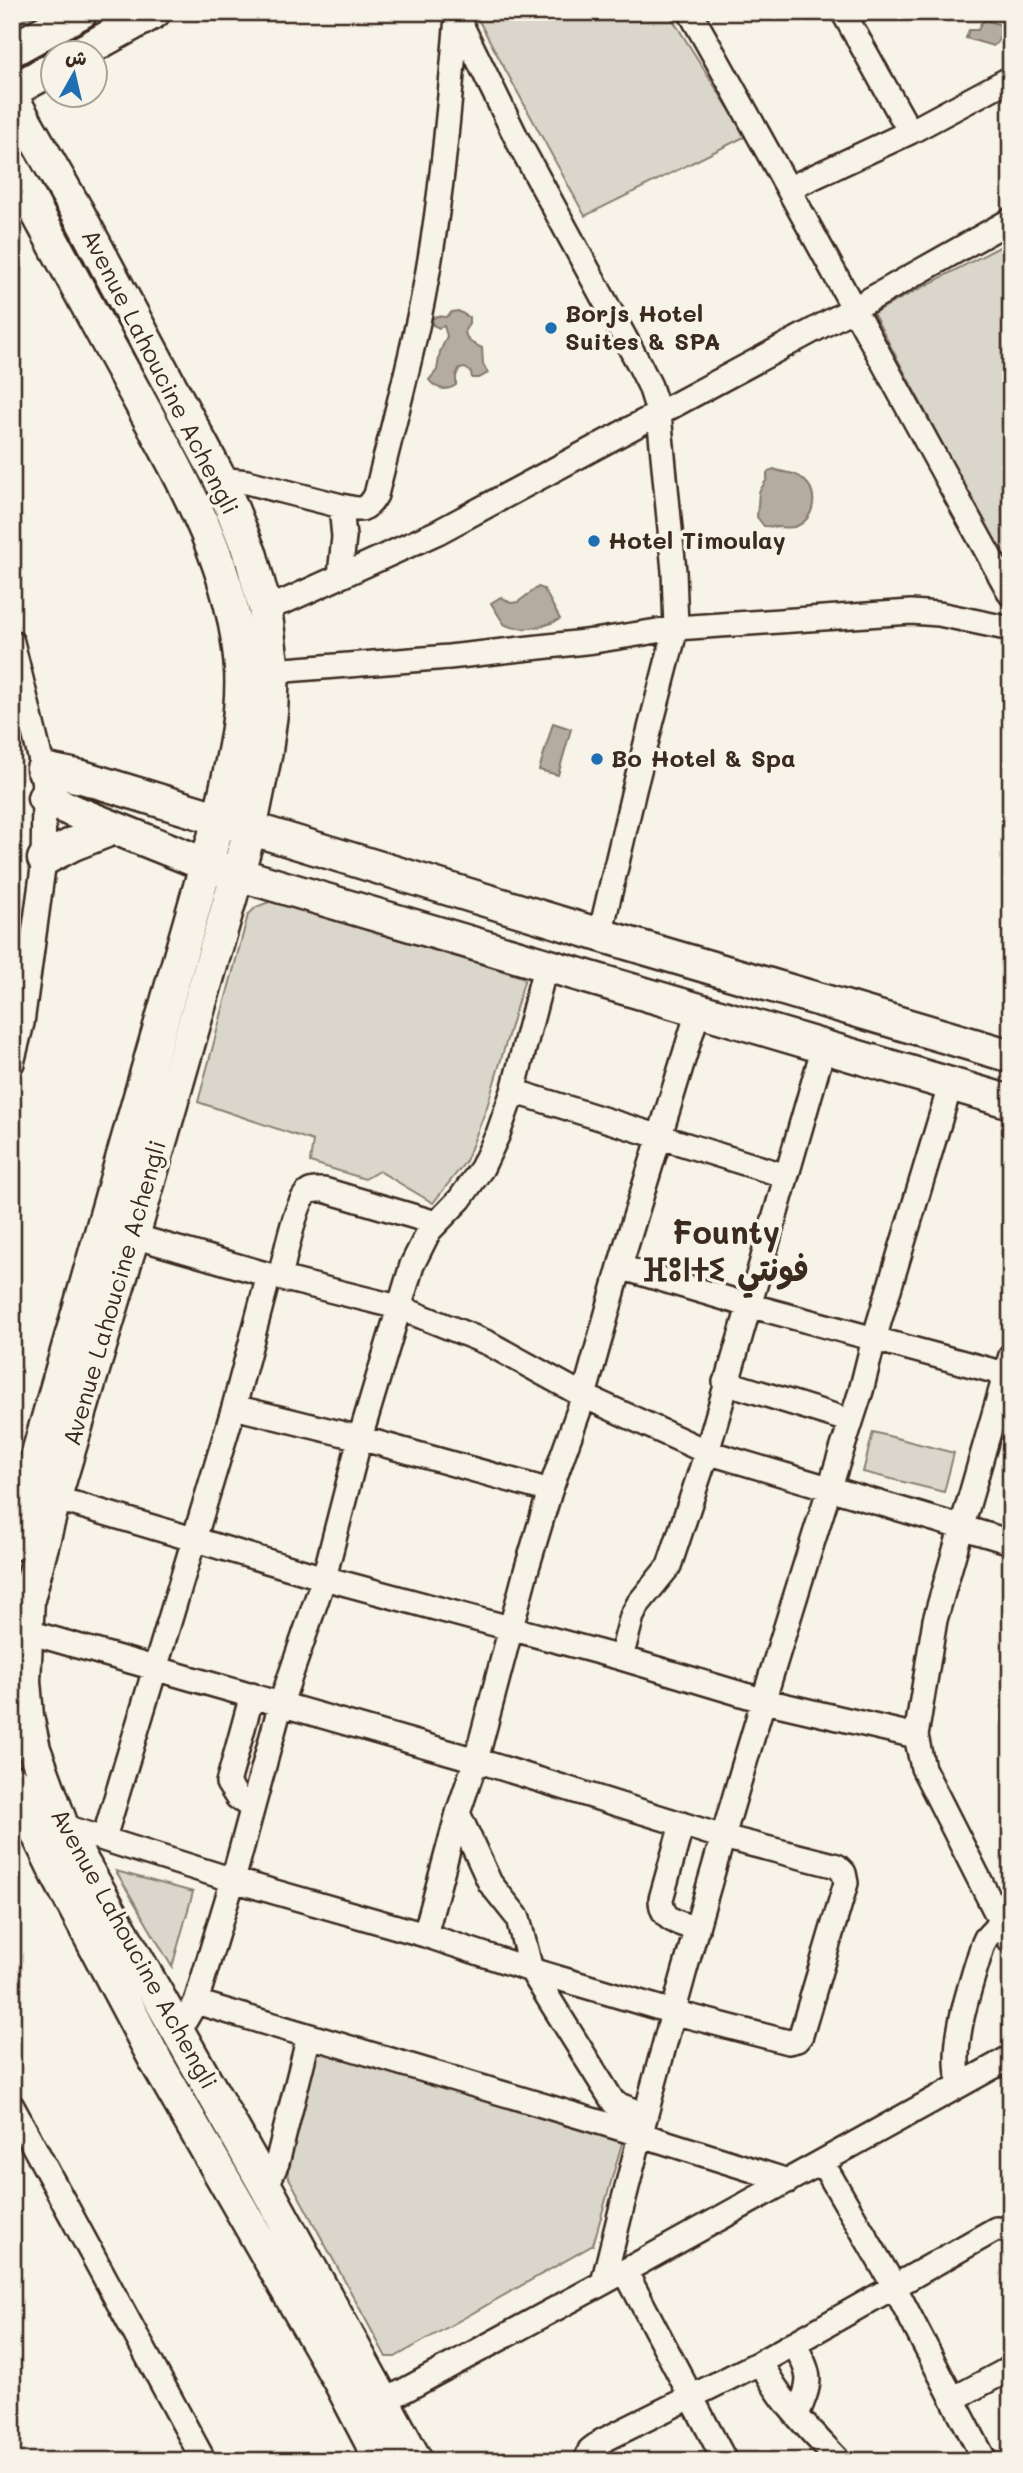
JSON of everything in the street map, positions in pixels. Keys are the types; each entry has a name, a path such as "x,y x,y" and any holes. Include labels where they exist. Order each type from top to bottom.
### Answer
{"street":[{"path":"12,50 80,12"},
{"path":"107,38 154,12"},
{"path":"690,12 790,188 853,309 1011,595"},
{"path":"844,12 910,132"},
{"path":"456,15 519,143 639,364 659,414 674,571 676,628 636,779 600,935"},
{"path":"220,479 247,482 341,506 364,509 370,506 376,495 424,295 450,100 456,15"},
{"path":"12,91 38,77"},
{"path":"790,188 910,132 1011,78"},
{"name":"Avenue Lahoucine Achengli","path":"12,98 77,211 220,479 251,556 265,608 273,671 268,738 250,830 133,1236 40,1496 12,1544"},
{"name":"Avenue Lahoucine Achengli","path":"12,166 173,459 218,560 233,611 241,670 240,707 219,820 40,1496 25,1631 24,1681 27,1716 34,1749 62,1826 266,2187 371,2408 381,2461"},
{"path":"265,608 438,532 853,309 1011,219"},
{"path":"340,575 344,537 341,506"},
{"path":"273,671 449,657 594,641 676,628 911,612 939,614 1011,629"},
{"path":"12,642 43,783 44,859 22,1023 12,1063"},
{"path":"43,783 82,777 250,830 1011,1056"},
{"path":"43,783 114,828 207,865 1011,1102"},
{"path":"44,859 114,828"},
{"path":"179,2031 196,2003 281,1703 324,1578 360,1437 412,1265 429,1231 460,1199 482,1168 498,1134 513,1091 547,964"},
{"path":"425,1935 458,1813 476,1760 509,1629 550,1491 584,1396 620,1267 699,1009"},
{"path":"621,1658 632,1616 639,1602 659,1582 669,1566 707,1452 824,1046"},
{"path":"603,2283 642,2124 723,1837 851,1421 951,1083"},
{"path":"513,1091 786,1176"},
{"path":"104,1838 274,1276 305,1194 313,1190 324,1191 436,1223"},
{"path":"133,1236 274,1276 398,1307 488,1343 584,1396 707,1452 1011,1542"},
{"path":"620,1267 874,1339 1008,1364 935,1620 916,1737 923,1768 1005,1933 986,1938 982,1947 956,2045 960,2084"},
{"path":"725,1382 851,1421"},
{"path":"234,1407 360,1437 550,1491"},
{"path":"40,1496 324,1578 621,1658 765,1701 916,1737"},
{"path":"25,1631 476,1760 723,1837 837,1866 844,1873 846,1883 801,2035 797,2040 788,2042 673,2012 531,1970 425,1935 233,1880 62,1826"},
{"path":"252,1695 228,1783 237,1797 252,1808"},
{"name":"Avenue Lahoucine Achengli","path":"12,1781 57,1874 157,2063 371,2408 415,2461"},
{"path":"458,1813 490,1883 518,1918 531,1970 614,2103 642,2124"},
{"path":"682,1824 661,1899 661,1909 668,1919 697,1930"},
{"path":"196,2003 309,2036 642,2124 788,2181"},
{"path":"266,2187 277,2163 309,2036"},
{"path":"371,2408 1011,2057"},
{"path":"12,2106 204,2461"},
{"path":"822,2162 894,2286 985,2461"},
{"path":"586,2461 590,2450 602,2441 761,2362 996,2229 1011,2230"},
{"path":"625,2271 725,2461"},
{"path":"794,2343 806,2367 809,2387 797,2415"},
{"path":"761,2362 773,2386 834,2459"},
{"path":"953,2399 1011,2368"}],"shaded area":[{"path":"12,12 42,12 12,26"},
{"path":"474,12 668,12 746,136 585,216"},
{"path":"986,20 1004,26 993,46 966,38 969,30 978,30"},
{"path":"1011,241 1011,573 873,313"},
{"path":"458,311 469,317 465,330 467,337 470,342 482,348 483,364 488,373 472,378 471,372 465,368 459,369 456,385 441,388 429,380 437,370 440,352 447,336 444,326 439,328 433,325 432,319 437,316 446,317"},
{"path":"774,469 801,477 812,492 811,511 797,526 764,526 757,517 759,492 767,479 767,473"},
{"path":"538,587 544,589 560,619 532,628 510,627 504,624 491,603 501,597 511,603 518,602"},
{"path":"553,723 571,729 558,775 539,770"},
{"path":"274,900 525,978 487,1107 466,1161 433,1203 379,1171 365,1179 310,1162 313,1141 198,1102 248,915 256,907"},
{"path":"873,1432 954,1453 944,1492 863,1472"},
{"path":"116,1871 193,1892 172,1967"},
{"path":"319,2049 624,2136 593,2245 395,2357 386,2357 289,2178 287,2162 291,2129"}],"place":[{"name":"Borjs Hotel Suites & SPA","path":"551,328"},
{"name":"Hotel Timoulay","path":"594,541"},
{"name":"Bo Hotel & Spa","path":"597,759"}],"district":[{"name":"Founty ⴼⵓⵏⵜⵉ فونتي","path":"726,1252"}]}
